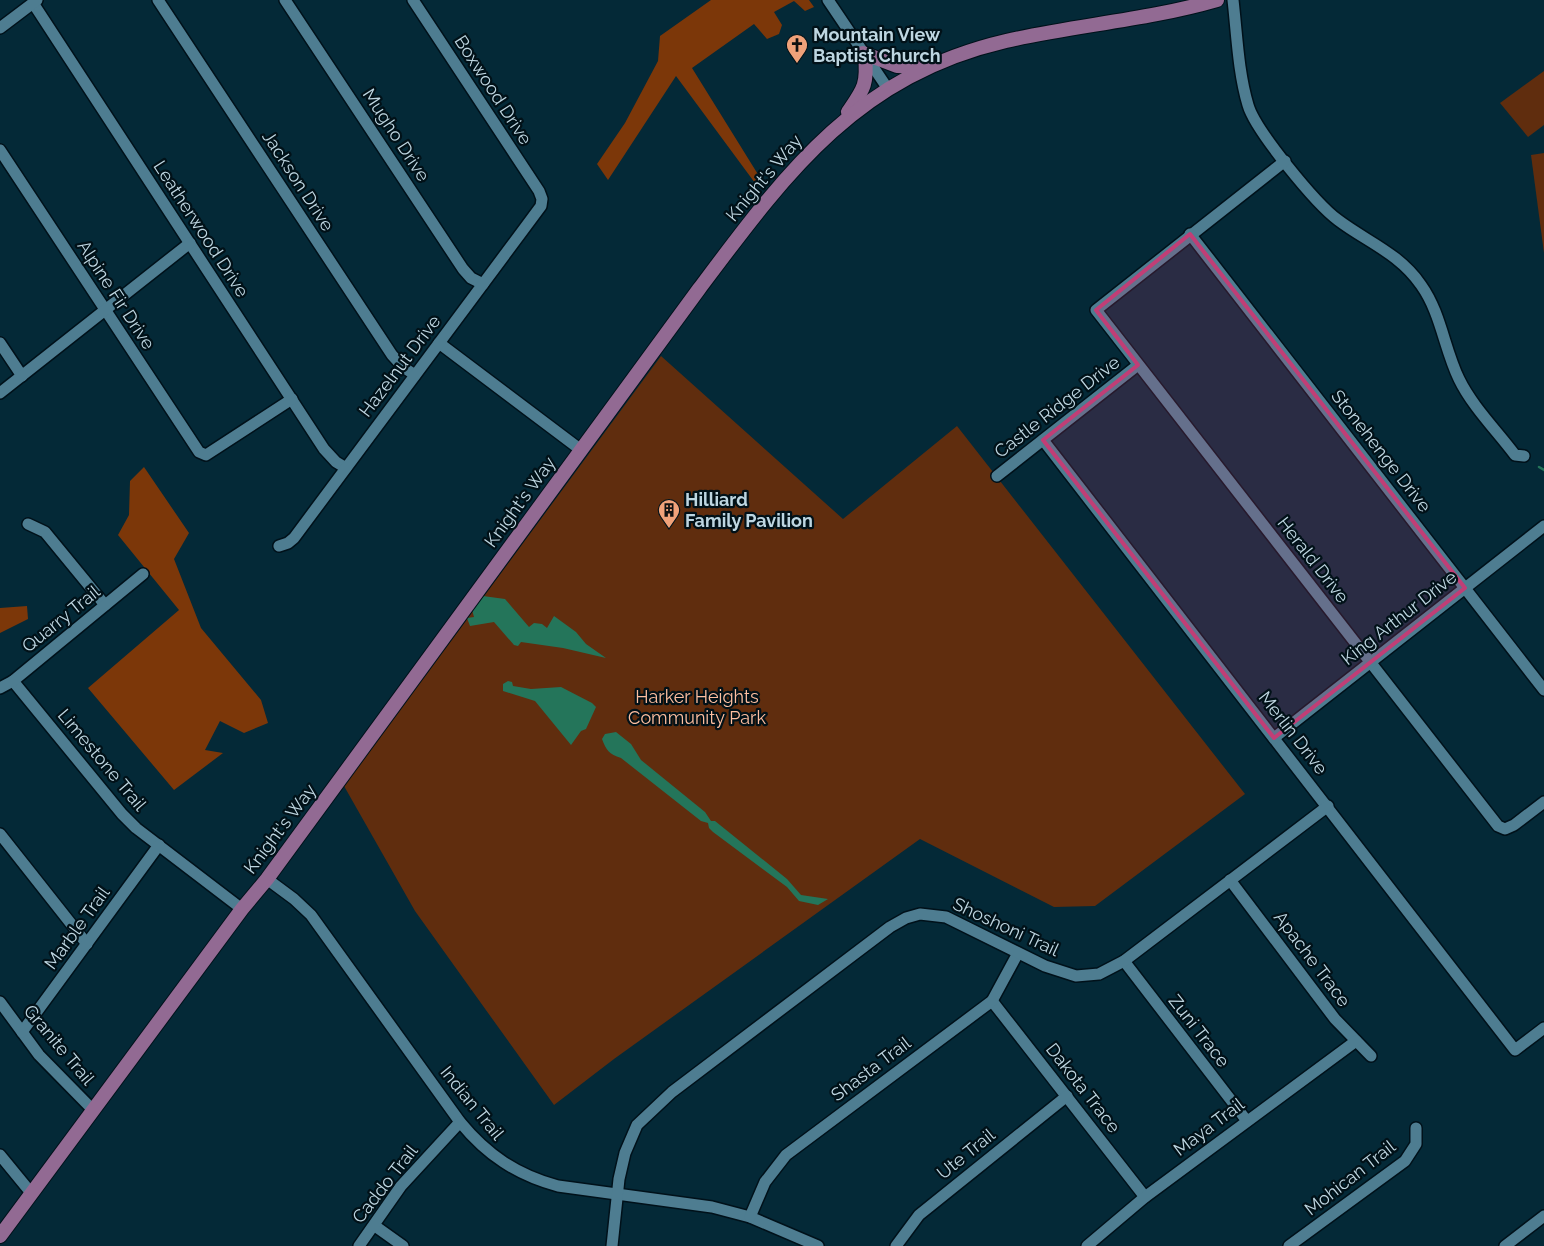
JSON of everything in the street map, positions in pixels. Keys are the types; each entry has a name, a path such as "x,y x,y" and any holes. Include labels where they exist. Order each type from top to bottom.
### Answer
{"main road":[{"name":"Knight's Way","path":"0,1236 267,879 758,211 804,157 841,122 928,66 1005,41 1182,4 1217,0"},
{"path":"841,122 864,89 867,75 864,55 897,66 928,66"}],"street":[{"name":"Jackson Drive","path":"158,0 392,355 403,367 415,375"},
{"name":"Mugho Drive","path":"285,0 463,269 471,278 483,284"},
{"name":"Boxwood Drive","path":"413,0 535,185 542,199"},
{"path":"828,0 888,90"},
{"path":"1234,0 1242,81 1248,106 1256,123 1317,201 1330,214 1395,256 1421,285 1437,314 1451,361 1460,381 1516,455 1524,456"},
{"path":"0,28 35,2"},
{"name":"Leatherwood Drive","path":"35,2 324,449 336,462 346,468"},
{"name":"Alpine Fir Drive","path":"0,150 199,452 206,455 292,399"},
{"path":"1190,234 1285,161"},
{"name":"Hazelnut Drive","path":"279,546 288,543 294,538 541,206 542,199"},
{"name":"Herald Drive","path":"1190,234 1096,310 1498,826 1505,829 1514,825 1544,802"},
{"name":"Stonehenge Drive","path":"1190,234 1544,690"},
{"path":"0,393 190,243"},
{"path":"439,342 581,450"},
{"path":"0,343 22,376"},
{"name":"Castle Ridge Drive","path":"997,476 1138,365"},
{"name":"Merlin Drive","path":"1043,440 1328,806 1514,1050 1544,1028"},
{"path":"28,524 45,532 105,605"},
{"name":"King Arthur Drive","path":"1274,738 1544,526"},
{"name":"Quarry Trail","path":"0,688 14,681 144,574"},
{"name":"Limestone Trail","path":"14,681 122,814 158,845 242,910"},
{"name":"Shoshoni Trail","path":"612,1246 624,1153 637,1125 650,1112 890,927 906,918 920,914 946,917 1045,966 1076,976 1099,974 1124,961 1328,806"},
{"path":"0,834 88,944"},
{"name":"Marble Trail","path":"22,1032 88,944 158,845"},
{"name":"Indian Trail","path":"267,879 294,898 311,915 460,1122 489,1153 503,1164 525,1175 558,1186 712,1207 750,1217 818,1246"},
{"name":"Apache Trace","path":"1230,880 1335,1019 1371,1056"},
{"name":"Shasta Trail","path":"750,1217 765,1182 786,1155 992,1001 1018,953"},
{"name":"Zuni Trace","path":"1124,961 1247,1121"},
{"name":"Dakota Trace","path":"992,1001 1145,1197"},
{"name":"Granite Trail","path":"0,1002 39,1054 93,1110"},
{"name":"Maya Trail","path":"1087,1246 1145,1197 1356,1041"},
{"name":"Ute Trail","path":"896,1246 919,1215 1066,1096"},
{"name":"Caddo Trail","path":"359,1246 375,1226 401,1186 460,1122"},
{"name":"Mohican Trail","path":"1289,1246 1405,1161 1416,1144 1416,1128"},
{"path":"0,1155 32,1194"},
{"path":"1505,1246 1544,1216"},
{"path":"375,1226 403,1246"}],"highlighted area":[{"path":"1190,234 1465,588 1274,738 1043,440 1138,365 1096,310"}],"green space":[{"path":"1544,71 1544,125 1528,137 1500,103"},
{"path":"1544,153 1544,253 1531,155"},
{"name":"Harker Heights Community Park","path":"661,356 843,519 957,426 1245,794 1095,906 1054,907 920,839 614,1059 554,1105 415,911 344,786"}],"shaded area":[{"path":"711,0 809,0 814,7 805,11 794,1 774,12 782,25 779,34 767,39 754,24 692,68 759,176 755,183 676,76 608,180 597,164 625,123 658,61 660,36"},
{"path":"144,467 189,533 174,559 201,628 261,700 268,723 244,733 220,721 205,750 223,753 174,790 88,688 179,610 118,535 129,515 130,481"},
{"path":"483,596 505,599 529,627 534,623 542,624 547,628 554,616 576,632 586,644 606,658 563,648 521,642 518,646 514,645 494,622 470,626 467,618 474,617 472,610"},
{"path":"27,606 28,619 0,633 0,608"},
{"path":"508,681 512,682 513,686 531,689 561,687 596,707 586,729 581,731 571,745 535,701 503,691 503,684"},
{"path":"616,732 631,744 641,760 705,812 711,821 715,821 787,879 801,895 828,899 818,905 799,901 787,887 713,832 709,828 708,823 701,821 621,758 611,753 602,739 605,734"}],"waterway":[{"path":"1539,467 1544,470"}],"place":[{"name":"Mountain View Baptist Church","path":"797,64"},
{"name":"Hilliard Family Pavilion","path":"669,529"}]}
